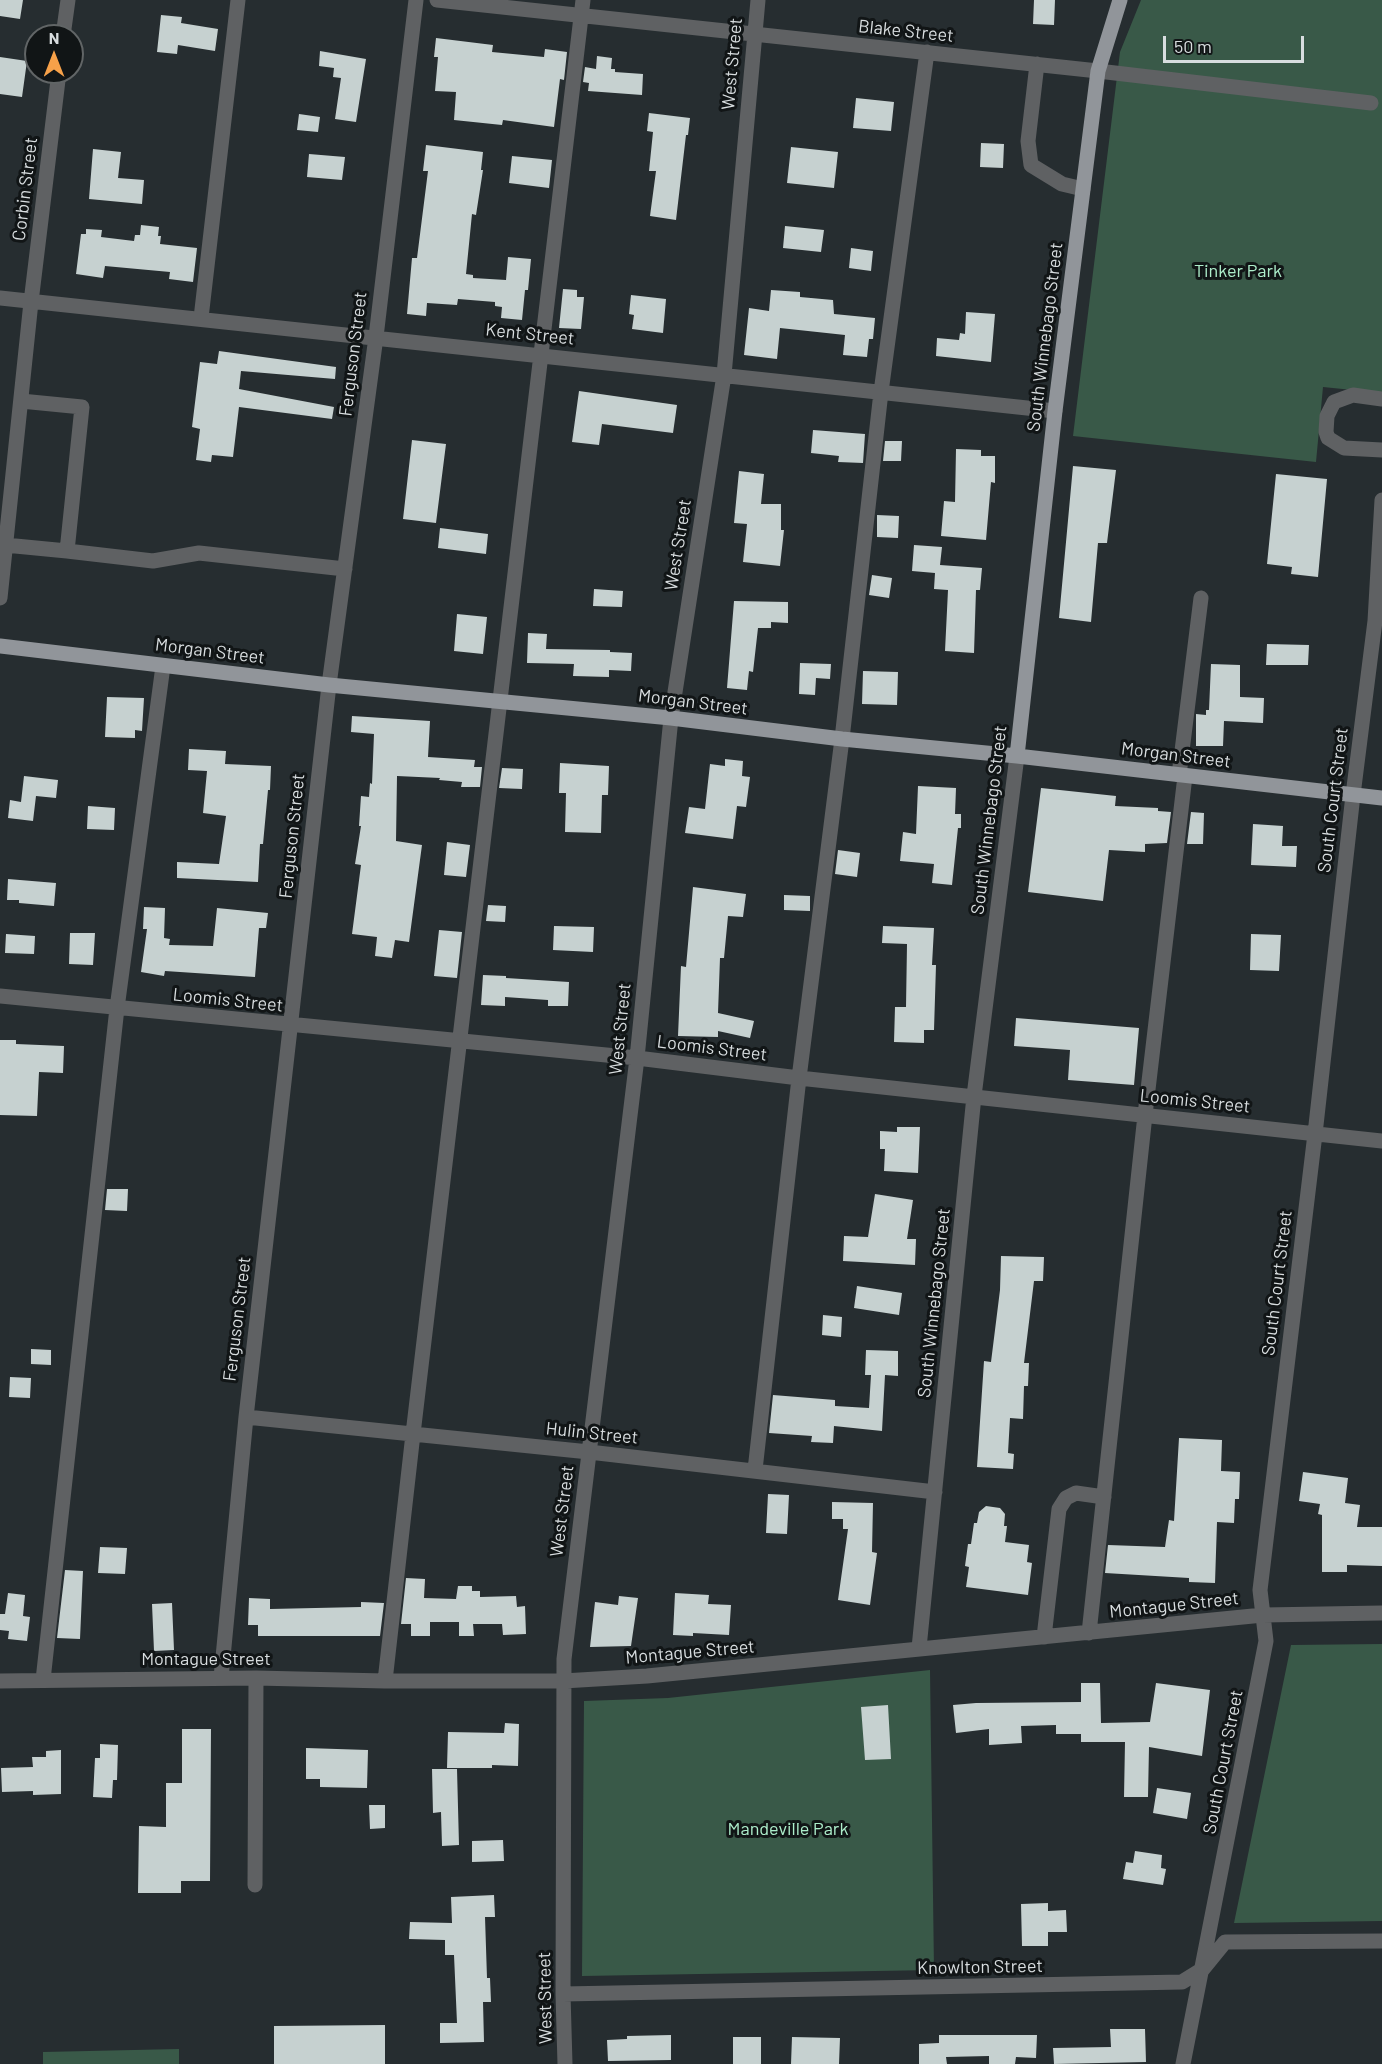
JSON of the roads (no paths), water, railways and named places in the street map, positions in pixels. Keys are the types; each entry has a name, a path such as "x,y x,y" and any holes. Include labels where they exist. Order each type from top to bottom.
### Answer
{"main road":[{"name":"South Winnebago Street","path":"1017,756 1055,411 1098,71 1120,0"},
{"name":"Morgan Street","path":"0,646 329,685 670,718 842,740 1017,756 1382,798"}],"street":[{"path":"65,24 68,0"},
{"path":"201,318 238,0"},
{"name":"Ferguson Street","path":"221,1678 246,1417 329,685 376,337 416,0"},
{"name":"Blake Street","path":"437,0 582,8 754,35 1037,64 1371,103"},
{"name":"West Street","path":"562,2064 564,1659 637,1058 670,718 724,375 758,0"},
{"path":"385,1681 582,8"},
{"path":"755,1470 881,392 927,52"},
{"path":"1037,64 1028,141 1031,165 1062,184 1083,189"},
{"name":"Corbin Street","path":"0,598 5,545 7,469 21,400 58,84"},
{"name":"Kent Street","path":"0,298 1055,411"},
{"path":"1382,399 1353,395 1334,402 1327,416 1326,432 1328,438 1344,448 1382,450"},
{"path":"21,400 82,407 67,551"},
{"name":"South Court Street","path":"1183,2064 1266,1641 1260,1590 1375,621 1382,500"},
{"path":"5,545 153,561 199,553 345,569"},
{"path":"1089,1633 1202,598"},
{"path":"43,1680 117,1008 163,666"},
{"name":"South Winnebago Street","path":"919,1648 974,1096 1017,756"},
{"name":"Loomis Street","path":"0,996 637,1058 1382,1142"},
{"name":"Hulin Street","path":"246,1417 755,1470 935,1492"},
{"path":"1044,1637 1059,1509 1066,1498 1076,1493 1104,1497"},
{"name":"Montague Street","path":"0,1681 221,1678 385,1681 563,1680 647,1676 1263,1616 1382,1613"},
{"path":"255,1885 256,1678"},
{"name":"Knowlton Street","path":"563,1994 1182,1982 1203,1969 1225,1942 1382,1941"}],"park label":[{"name":"Tinker Park","path":"1238,271"},
{"name":"Mandeville Park","path":"788,1829"}]}
